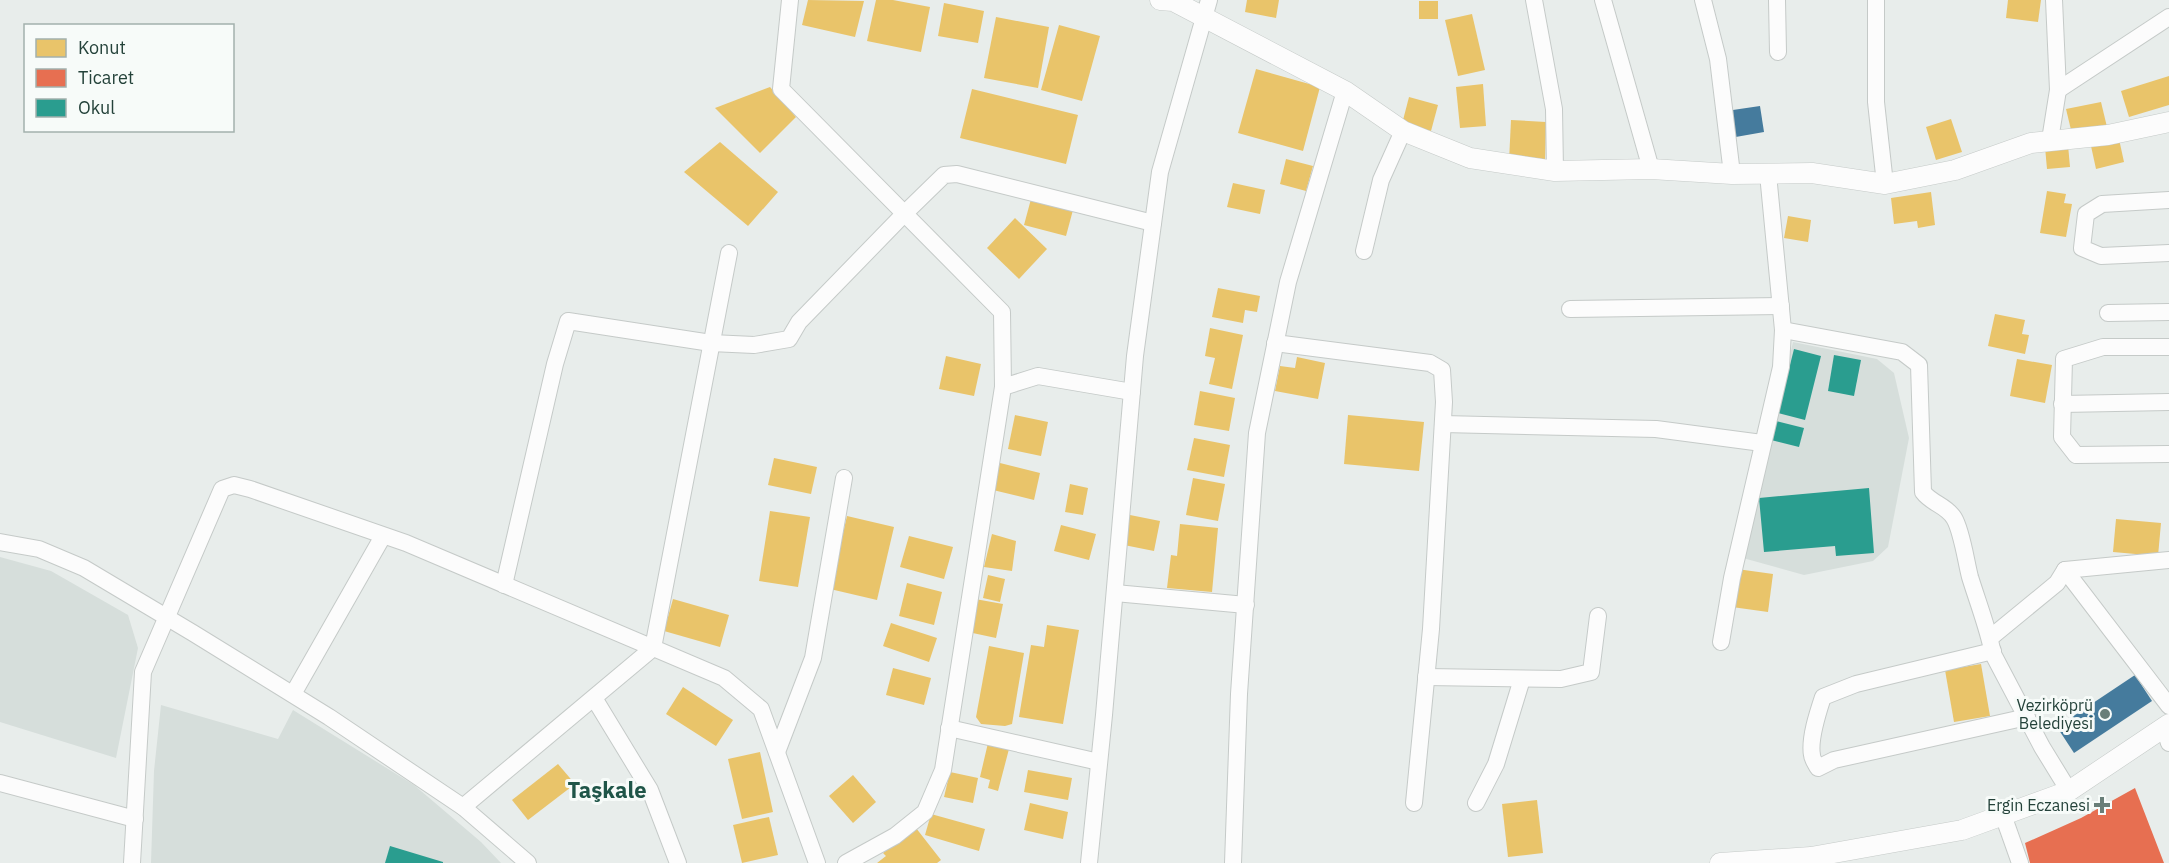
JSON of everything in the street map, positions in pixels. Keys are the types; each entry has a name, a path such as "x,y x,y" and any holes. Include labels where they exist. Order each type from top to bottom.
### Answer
{"street":[{"path":"790,0 781,89 1002,312 1003,387 942,770 925,812 895,836 846,863"},
{"path":"1160,0 1207,9 1344,91 1403,131 1470,158 1556,171 1651,169 1732,174 1812,173 1885,184 1955,170 2031,142 2108,135 2169,122"},
{"path":"1534,0 1554,110 1556,171"},
{"path":"1603,0 1651,169"},
{"path":"1703,0 1718,59 1732,174"},
{"path":"1777,0 1778,52"},
{"path":"1876,0 1876,102 1885,184"},
{"path":"2050,141 2058,90 2054,0"},
{"path":"1089,863 1135,356 1160,172 1207,9"},
{"path":"2058,90 2169,17"},
{"path":"1233,863 1239,694 1257,434 1288,282 1344,91"},
{"path":"1364,251 1381,180 1403,131"},
{"path":"504,585 555,364 568,321 711,343 753,345 789,339 799,322 944,176 957,174 1153,223"},
{"path":"1721,642 1732,578 1781,367 1783,330 1768,174"},
{"path":"2169,200 2102,204 2086,214 2082,248 2101,256 2169,253"},
{"path":"463,807 653,648 729,253"},
{"path":"1570,309 1781,306"},
{"path":"2108,313 2169,312"},
{"path":"1783,330 1902,352 1919,365 1923,492 1929,500 1944,506 1955,520 1992,645 2027,717 2069,791"},
{"path":"1275,343 1430,363 1442,370 1443,424 1432,618 1414,803"},
{"path":"2169,347 2103,347 2064,359 2062,404 2062,437 2076,455 2169,454"},
{"path":"1003,387 1038,376 1132,392"},
{"path":"2062,404 2169,402"},
{"path":"1443,424 1656,429 1762,443"},
{"path":"777,752 813,658 844,478"},
{"path":"132,863 143,672 222,489 234,485 383,536 724,678 761,709 817,863"},
{"path":"293,694 383,536"},
{"path":"0,542 39,549 84,568 293,694 463,807 528,863"},
{"path":"2065,570 2169,560"},
{"path":"2027,717 1834,760 1818,768 1811,755 1817,714 1823,697 1856,684 1992,645 2057,583 2065,570"},
{"path":"2065,570 2169,706"},
{"path":"1115,593 1246,605"},
{"path":"1426,677 1561,679 1591,672 1598,616"},
{"path":"1476,803 1496,764 1522,678"},
{"path":"594,698 650,790 678,863"},
{"path":"949,728 1099,762"},
{"path":"1720,863 1811,860 1962,830 2069,791 2167,731"},
{"path":"0,783 135,819"},
{"path":"2003,815 2020,863"}],"shaded area":[{"path":"1793,342 1877,359 1894,373 1909,438 1888,547 1873,561 1804,575 1743,558"},
{"path":"0,557 51,571 128,615 138,648 116,758 0,722"},
{"path":"161,705 278,739 293,710 414,785 481,842 501,863 151,863 154,771"}],"building: Konut":[{"path":"808,0 864,1 855,37 802,25"},
{"path":"876,0 893,0 930,7 921,52 867,41"},
{"path":"1247,0 1279,0 1276,18 1245,12"},
{"path":"2008,0 2041,0 2038,22 2006,18"},
{"path":"1419,1 1438,1 1438,19 1419,19"},
{"path":"944,3 984,11 978,43 938,36"},
{"path":"1472,14 1485,70 1458,76 1445,20"},
{"path":"996,17 1049,27 1038,88 984,78"},
{"path":"1059,25 1100,36 1082,101 1041,90"},
{"path":"1256,69 1320,87 1303,151 1238,133"},
{"path":"2169,76 2169,105 2129,117 2121,91"},
{"path":"1483,84 1486,126 1460,128 1456,87"},
{"path":"770,87 796,117 760,153 715,108"},
{"path":"972,89 1078,115 1066,164 960,138"},
{"path":"1409,97 1438,105 1431,131 1402,124"},
{"path":"2101,102 2107,127 2072,134 2066,109"},
{"path":"1951,119 1962,152 1936,160 1926,127"},
{"path":"1511,120 1546,122 1545,162 1509,161"},
{"path":"2119,139 2124,162 2096,169 2091,146"},
{"path":"720,142 778,192 748,226 684,172"},
{"path":"2068,145 2070,167 2047,169 2045,147"},
{"path":"1286,159 1313,166 1306,191 1280,184"},
{"path":"1233,183 1265,190 1260,214 1227,207"},
{"path":"2047,191 2066,194 2064,203 2072,204 2066,237 2040,233"},
{"path":"1931,192 1935,225 1918,228 1917,221 1894,224 1891,198"},
{"path":"1031,199 1073,210 1066,236 1024,225"},
{"path":"1788,216 1811,220 1808,242 1784,238"},
{"path":"1015,218 1047,249 1019,279 987,248"},
{"path":"1218,288 1260,296 1257,312 1245,310 1243,323 1212,317"},
{"path":"1995,314 2025,320 2022,334 2029,335 2025,354 1988,346"},
{"path":"1210,328 1243,335 1232,389 1209,384 1215,358 1205,356"},
{"path":"946,356 981,364 974,396 939,389"},
{"path":"1297,357 1325,363 1318,399 1275,391 1280,366 1295,368"},
{"path":"2017,359 2052,365 2045,403 2010,396"},
{"path":"1200,391 1235,398 1229,431 1194,425"},
{"path":"1015,415 1048,422 1041,456 1008,449"},
{"path":"1348,415 1424,422 1419,471 1344,464"},
{"path":"1194,438 1230,445 1224,477 1187,470"},
{"path":"774,458 817,467 811,494 768,485"},
{"path":"1000,463 1040,473 1034,500 993,490"},
{"path":"1193,478 1225,484 1218,521 1186,515"},
{"path":"1070,484 1088,488 1083,515 1065,512"},
{"path":"770,511 810,517 798,587 759,581"},
{"path":"1130,515 1160,521 1154,551 1124,545"},
{"path":"847,516 894,527 877,600 830,589"},
{"path":"2116,519 2161,523 2158,556 2113,552"},
{"path":"1180,524 1218,528 1212,592 1167,588 1171,555 1177,556"},
{"path":"1061,525 1096,534 1089,560 1054,551"},
{"path":"992,534 1016,541 1012,571 984,567"},
{"path":"909,536 953,547 944,579 900,567"},
{"path":"1737,569 1773,574 1768,612 1732,607"},
{"path":"988,575 1005,579 1000,602 983,598"},
{"path":"907,583 942,592 934,625 899,616"},
{"path":"673,599 729,615 720,647 664,631"},
{"path":"975,599 1003,604 996,638 968,632"},
{"path":"891,623 937,638 929,662 883,646"},
{"path":"1047,625 1079,630 1063,724 1019,717 1031,645 1044,647"},
{"path":"989,646 1024,653 1012,724 1005,726 981,724 976,717"},
{"path":"1981,664 1990,716 1954,722 1945,670"},
{"path":"893,668 931,678 924,705 886,695"},
{"path":"683,687 733,720 716,746 666,714"},
{"path":"988,743 1009,749 998,791 988,788 990,780 980,777"},
{"path":"760,752 773,812 742,819 728,759"},
{"path":"558,764 575,784 528,820 512,800"},
{"path":"1028,770 1072,778 1068,800 1024,792"},
{"path":"950,772 978,778 973,803 944,797"},
{"path":"853,775 876,802 853,823 829,796"},
{"path":"1537,800 1543,853 1508,857 1502,804"},
{"path":"1030,803 1068,812 1063,839 1024,830"},
{"path":"931,814 985,829 979,851 925,835"},
{"path":"769,817 778,855 742,863 733,825"},
{"path":"916,828 941,860 937,863 877,863 886,856 883,853"}],"building: Ticaret":[{"path":"2135,788 2164,863 2030,863 2025,843 2081,818"}],"building: Okul":[{"path":"1794,349 1821,356 1805,420 1778,413"},
{"path":"1834,355 1861,360 1854,396 1828,391"},
{"path":"1776,421 1804,428 1799,447 1771,440"},
{"path":"1869,488 1874,553 1836,556 1835,546 1764,552 1759,498"},
{"path":"390,846 443,862 443,863 385,863"}],"building: Kamu":[{"path":"1760,106 1764,132 1730,138 1726,111"},
{"name":"Vezirköprü Belediyesi","path":"2135,675 2152,701 2074,753 2057,727"}],"place":[{"name":"Vezirköprü Belediyesi","path":"2105,714"},
{"name":"Ergin Eczanesi","path":"2102,805"}],"district":[{"name":"Taşkale","path":"607,790"}]}
